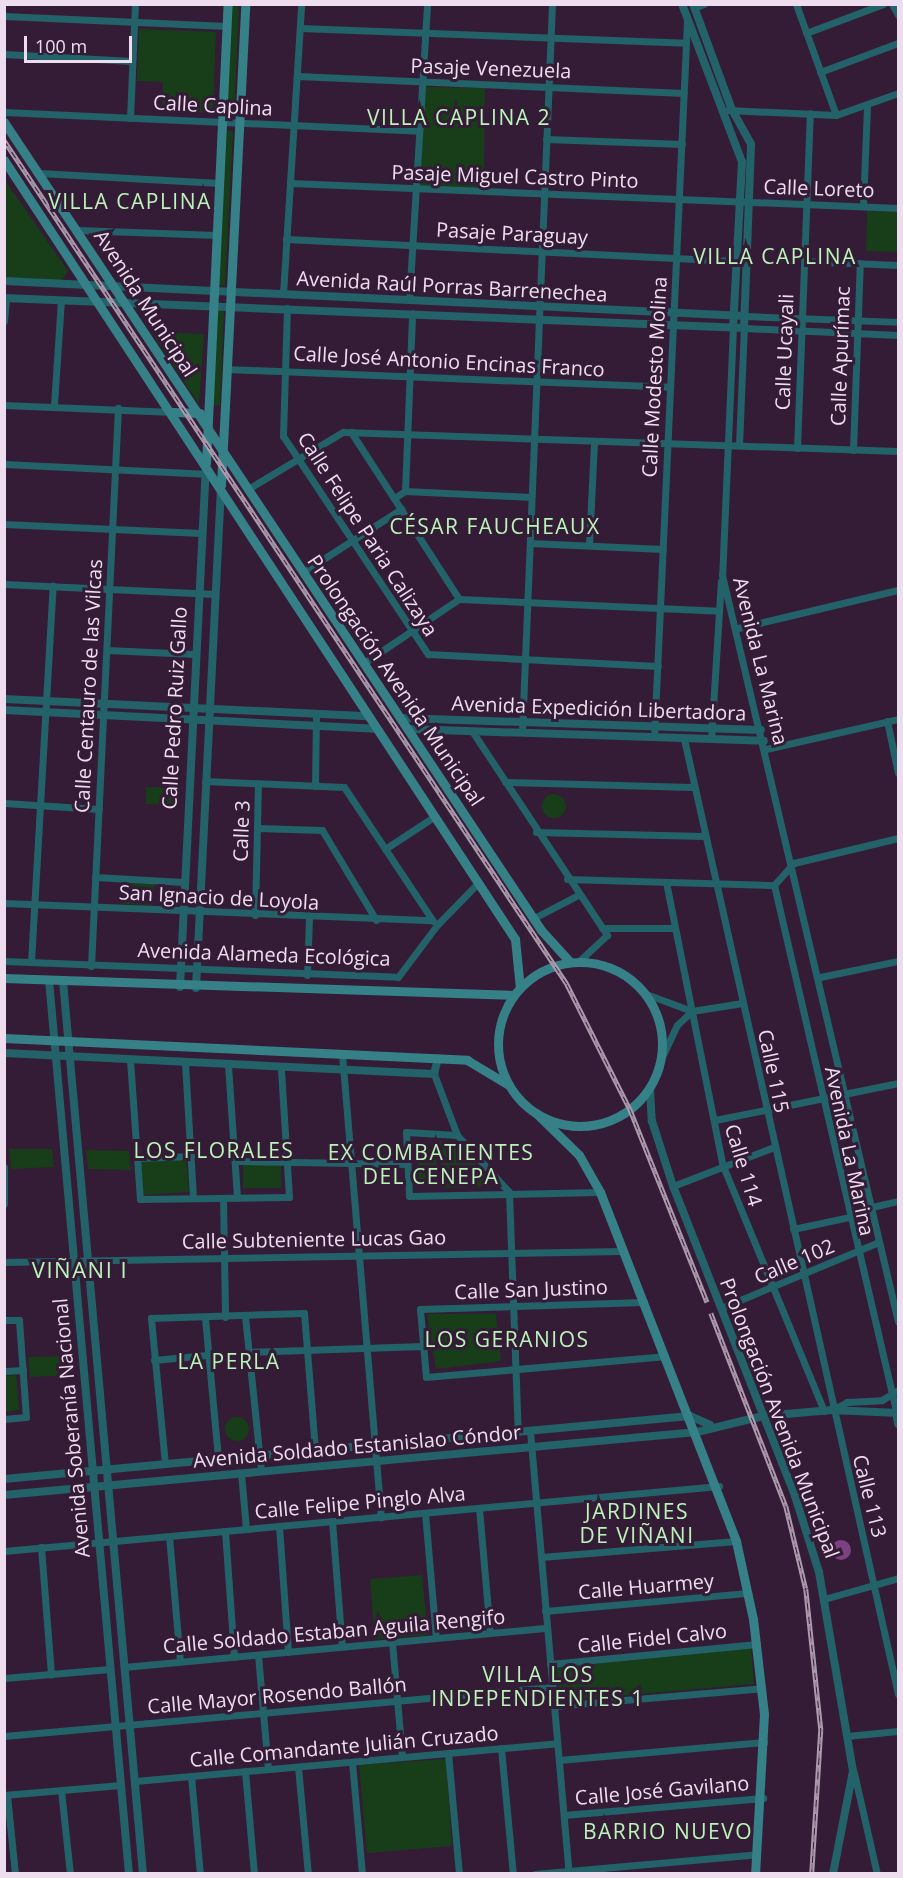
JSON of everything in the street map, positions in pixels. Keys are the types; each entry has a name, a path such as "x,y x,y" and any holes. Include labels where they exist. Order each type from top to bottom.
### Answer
{"main road":[{"name":"Calle Pedro Ruiz Gallo","path":"206,463 228,4"},
{"name":"Calle Pedro Ruiz Gallo","path":"221,484 245,4"},
{"name":"Avenida Municipal","path":"4,122 197,414"},
{"name":"Avenida Municipal","path":"4,160 186,431"},
{"path":"173,412 197,414 224,411"},
{"name":"Prolongación Avenida Municipal","path":"197,414 534,918 574,962 617,970 646,994 662,1028 662,1057 650,1088 630,1109 601,1123 562,1124 536,1113"},
{"name":"Prolongación Avenida Municipal","path":"186,431 376,729 518,944 516,992 498,1040 509,1086 579,1155 600,1192 664,1356 719,1486 736,1541 748,1593 762,1688 763,1798 755,1874"},
{"path":"516,992 542,971 574,962"},
{"name":"Avenida Alameda Ecológica","path":"4,978 196,988 400,993 516,992"},
{"path":"4,1038 438,1058 482,1065 509,1086"}],"street":[{"path":"130,118 135,4"},
{"path":"283,294 301,4"},
{"path":"409,300 427,4"},
{"path":"522,732 552,4"},
{"name":"Avenida La Marina","path":"682,4 728,110 751,144 739,445"},
{"path":"694,6 704,4"},
{"path":"796,4 836,115"},
{"path":"806,33 883,4"},
{"path":"892,4 898,15"},
{"name":"Avenida La Marina","path":"694,6 728,110 742,162 722,575 738,628 794,863 898,1322"},
{"path":"4,16 227,26"},
{"name":"Calle Modesto Molina","path":"654,737 687,19"},
{"path":"300,28 686,43"},
{"path":"820,72 898,43"},
{"path":"4,54 132,61"},
{"name":"Pasaje Venezuela","path":"297,76 684,93"},
{"path":"728,110 836,115 898,93"},
{"path":"863,206 867,105"},
{"name":"Calle Caplina","path":"4,112 419,131"},
{"name":"Calle Ucayali","path":"797,448 810,113"},
{"path":"546,139 682,144"},
{"path":"39,173 220,183"},
{"name":"Pasaje Miguel Castro Pinto","path":"290,183 739,202"},
{"name":"Calle Loreto","path":"739,202 898,208"},
{"path":"77,230 217,236"},
{"name":"Pasaje Paraguay","path":"286,239 736,261"},
{"path":"804,261 898,265"},
{"name":"Calle Apurímac","path":"853,450 860,263"},
{"name":"Avenida Raúl Porras Barrenechea","path":"4,281 898,322"},
{"path":"4,321 5,298"},
{"name":"Avenida Raúl Porras Barrenechea","path":"5,298 213,304 898,335"},
{"path":"54,405 61,300"},
{"name":"Calle Felipe Paria Calizaya","path":"287,308 283,432 297,458 431,657 658,666"},
{"path":"405,491 412,313"},
{"name":"Calle José Antonio Encinas Franco","path":"226,369 670,387"},
{"path":"4,405 54,405 173,412"},
{"name":"Calle Centauro de las Vilcas","path":"91,966 118,408"},
{"path":"248,489 335,433 351,432 898,451"},
{"path":"351,432 459,599"},
{"path":"589,545 594,441"},
{"name":"Calle Pedro Ruiz Gallo","path":"180,987 197,593 206,463"},
{"path":"4,464 205,474"},
{"name":"Calle Pedro Ruiz Gallo","path":"196,988 221,484"},
{"path":"394,498 405,491 531,497"},
{"path":"303,572 401,509"},
{"path":"4,524 201,533"},
{"path":"530,543 663,549"},
{"path":"711,739 722,575"},
{"path":"4,584 215,594"},
{"path":"31,962 44,701 53,586"},
{"path":"738,628 898,590"},
{"path":"364,663 459,599 719,611"},
{"path":"107,650 194,654"},
{"path":"4,699 368,716"},
{"path":"4,710 376,729"},
{"path":"315,786 316,714"},
{"name":"Avenida Expedición Libertadora","path":"400,718 761,730"},
{"name":"Avenida Expedición Libertadora","path":"408,729 711,739 765,745 898,719"},
{"path":"887,721 898,773"},
{"path":"472,731 567,879 602,928 606,940 574,962"},
{"name":"Calle 115","path":"684,739 692,787 793,1229 828,1410"},
{"path":"205,781 344,787 434,922"},
{"path":"505,782 692,787"},
{"name":"Calle 3","path":"255,915 258,784"},
{"path":"4,803 99,809"},
{"path":"385,849 435,816"},
{"path":"257,828 322,830 376,920"},
{"path":"536,832 704,836"},
{"path":"567,879 774,885 794,863 898,838"},
{"path":"95,877 184,882"},
{"name":"Avenida Alameda Ecológica","path":"4,961 197,972 398,977 434,922 479,882"},
{"name":"Calle 114","path":"666,882 715,1120 711,1126 723,1166 771,1290 828,1410"},
{"name":"Avenida La Marina","path":"774,885 856,1253 891,1397 897,1412 898,1424"},
{"path":"534,918 578,895"},
{"name":"San Ignacio de Loyola","path":"4,903 434,922"},
{"path":"308,975 309,917"},
{"path":"602,928 675,928"},
{"path":"820,977 898,961"},
{"path":"398,977 400,993"},
{"name":"Avenida Soberanía Nacional","path":"49,980 51,1041 129,1874"},
{"name":"Avenida Soberanía Nacional","path":"63,981 76,1152 143,1874"},
{"path":"646,994 692,1011 742,1003"},
{"path":"662,1057 674,1030 692,1011"},
{"path":"4,1053 342,1072 434,1074"},
{"path":"342,1054 381,1517"},
{"path":"438,1058 434,1074 457,1135 509,1192 518,1432"},
{"path":"130,1060 140,1199 289,1197 281,1069"},
{"path":"185,1063 194,1198"},
{"path":"228,1065 237,1198"},
{"path":"715,1120 898,1083"},
{"name":"Prolongación Avenida Municipal","path":"650,1088 652,1121 673,1186 809,1533 824,1599 853,1771 833,1874"},
{"path":"457,1135 406,1132 409,1196 509,1192 600,1192"},
{"path":"673,1186 774,1147"},
{"path":"62,1153 76,1152"},
{"path":"137,1158 191,1156"},
{"path":"235,1161 407,1164"},
{"path":"4,1167 6,1204"},
{"path":"223,1198 225,1317"},
{"path":"872,1207 898,1201"},
{"name":"Calle 102","path":"793,1229 849,1217"},
{"name":"Calle 102","path":"721,1308 803,1277 879,1242"},
{"name":"Calle Subteniente Lucas Gao","path":"4,1262 623,1251"},
{"name":"Calle San Justino","path":"423,1346 420,1309 644,1302"},
{"path":"165,1464 151,1318 304,1313 315,1450"},
{"path":"245,1316 261,1471"},
{"path":"205,1318 218,1459"},
{"path":"4,1320 18,1320 26,1417 4,1419"},
{"path":"248,1352 307,1348 423,1346 426,1377 664,1356"},
{"path":"154,1360 207,1355"},
{"path":"82,1365 96,1365"},
{"path":"4,1371 23,1370"},
{"path":"828,1410 847,1402 891,1397 898,1390"},
{"name":"Avenida Soldado Estanislao Cóndor","path":"4,1495 697,1432 710,1425 763,1416 828,1410 897,1412"},
{"name":"Calle 113","path":"828,1410 874,1585 898,1694"},
{"name":"Avenida Soldado Estanislao Cóndor","path":"4,1479 690,1416 710,1425"},
{"path":"530,1431 569,1872"},
{"path":"241,1473 246,1529"},
{"name":"Calle Felipe Pinglo Alva","path":"4,1551 719,1486"},
{"path":"479,1508 490,1633"},
{"path":"425,1513 436,1638"},
{"path":"333,1521 342,1647"},
{"path":"279,1526 288,1652"},
{"path":"225,1531 234,1657"},
{"path":"169,1536 180,1662"},
{"path":"541,1557 736,1541"},
{"path":"41,1547 51,1674"},
{"path":"824,1599 898,1578"},
{"name":"Calle Huarmey","path":"545,1611 748,1593"},
{"name":"Calle Soldado Estaban Aguila Rengifo","path":"124,1667 547,1628"},
{"path":"392,1642 402,1757"},
{"name":"Calle Fidel Calvo","path":"550,1664 757,1644"},
{"path":"258,1655 268,1769"},
{"path":"4,1678 110,1669"},
{"name":"Calle Mayor Rosendo Ballón","path":"4,1736 552,1687"},
{"path":"554,1706 762,1688"},
{"path":"847,1736 898,1731"},
{"path":"559,1760 764,1742"},
{"name":"Calle Comandante Julián Cruzado","path":"135,1781 557,1743"},
{"path":"501,1748 513,1874"},
{"path":"448,1753 459,1874"},
{"path":"352,1762 362,1874"},
{"path":"298,1767 308,1874"},
{"path":"245,1771 254,1874"},
{"path":"853,1771 877,1874"},
{"path":"191,1776 200,1874"},
{"path":"15,1874 6,1795 121,1785"},
{"path":"61,1790 69,1874"},
{"name":"Calle José Gavilano","path":"564,1815 763,1798"},
{"path":"535,1874 757,1854"}],"green space":[{"path":"232,5 239,5 234,115 226,115"},
{"path":"139,29 216,32 213,113 162,111 163,82 137,81"},
{"path":"424,87 485,88 484,190 420,187"},
{"path":"225,130 233,131 225,286 218,285"},
{"path":"5,180 68,271 61,282 5,279"},
{"path":"867,211 898,212 898,252 866,251"},
{"path":"217,310 224,312 220,405 212,405"},
{"path":"151,332 204,334 199,404"},
{"path":"146,787 176,788 175,805 146,804"},
{"path":"554,794 563,797 566,806 563,815 554,818 545,815 542,806 545,797"},
{"path":"123,883 154,884 153,905 122,904"},
{"path":"439,1141 454,1141 491,1180 488,1187 443,1188"},
{"path":"435,1148 438,1182 419,1184 417,1150"},
{"path":"9,1149 52,1149 54,1167 11,1169"},
{"path":"86,1150 129,1151 131,1170 88,1169"},
{"path":"140,1159 186,1159 189,1192 144,1195"},
{"path":"243,1164 281,1164 281,1188 243,1188"},
{"path":"427,1314 496,1314 501,1361 436,1369"},
{"path":"71,1356 73,1375 30,1377 28,1357"},
{"path":"16,1375 19,1410 5,1412 5,1376"},
{"path":"237,1417 242,1418 248,1424 248,1434 242,1440 237,1441 232,1440 226,1434 225,1429 226,1424 232,1418"},
{"path":"422,1575 428,1635 375,1639 370,1579"},
{"path":"751,1648 754,1684 558,1701 556,1667"},
{"path":"446,1759 452,1846 367,1853 359,1765"}],"shaded area":[{"path":"841,1540 848,1543 851,1550 848,1557 841,1560 834,1557 831,1550 834,1543"}],"railway":[{"path":"4,140 567,984 630,1109 707,1302"},
{"path":"711,1313 786,1506 806,1589 821,1730 812,1874"}],"district":[{"name":"VILLA CAPLINA 2","path":"459,117"},
{"name":"VILLA CAPLINA","path":"130,201"},
{"name":"VILLA CAPLINA","path":"775,256"},
{"name":"CÉSAR FAUCHEAUX","path":"495,526"},
{"name":"LOS FLORALES","path":"214,1150"},
{"name":"EX COMBATIENTES DEL CENEPA","path":"431,1164"},
{"name":"VIÑANI I","path":"80,1270"},
{"name":"LOS GERANIOS","path":"507,1339"},
{"name":"LA PERLA","path":"229,1361"},
{"name":"JARDINES DE VIÑANI","path":"637,1523"},
{"name":"VILLA LOS INDEPENDIENTES 1","path":"538,1686"},
{"name":"BARRIO NUEVO","path":"668,1831"}]}
